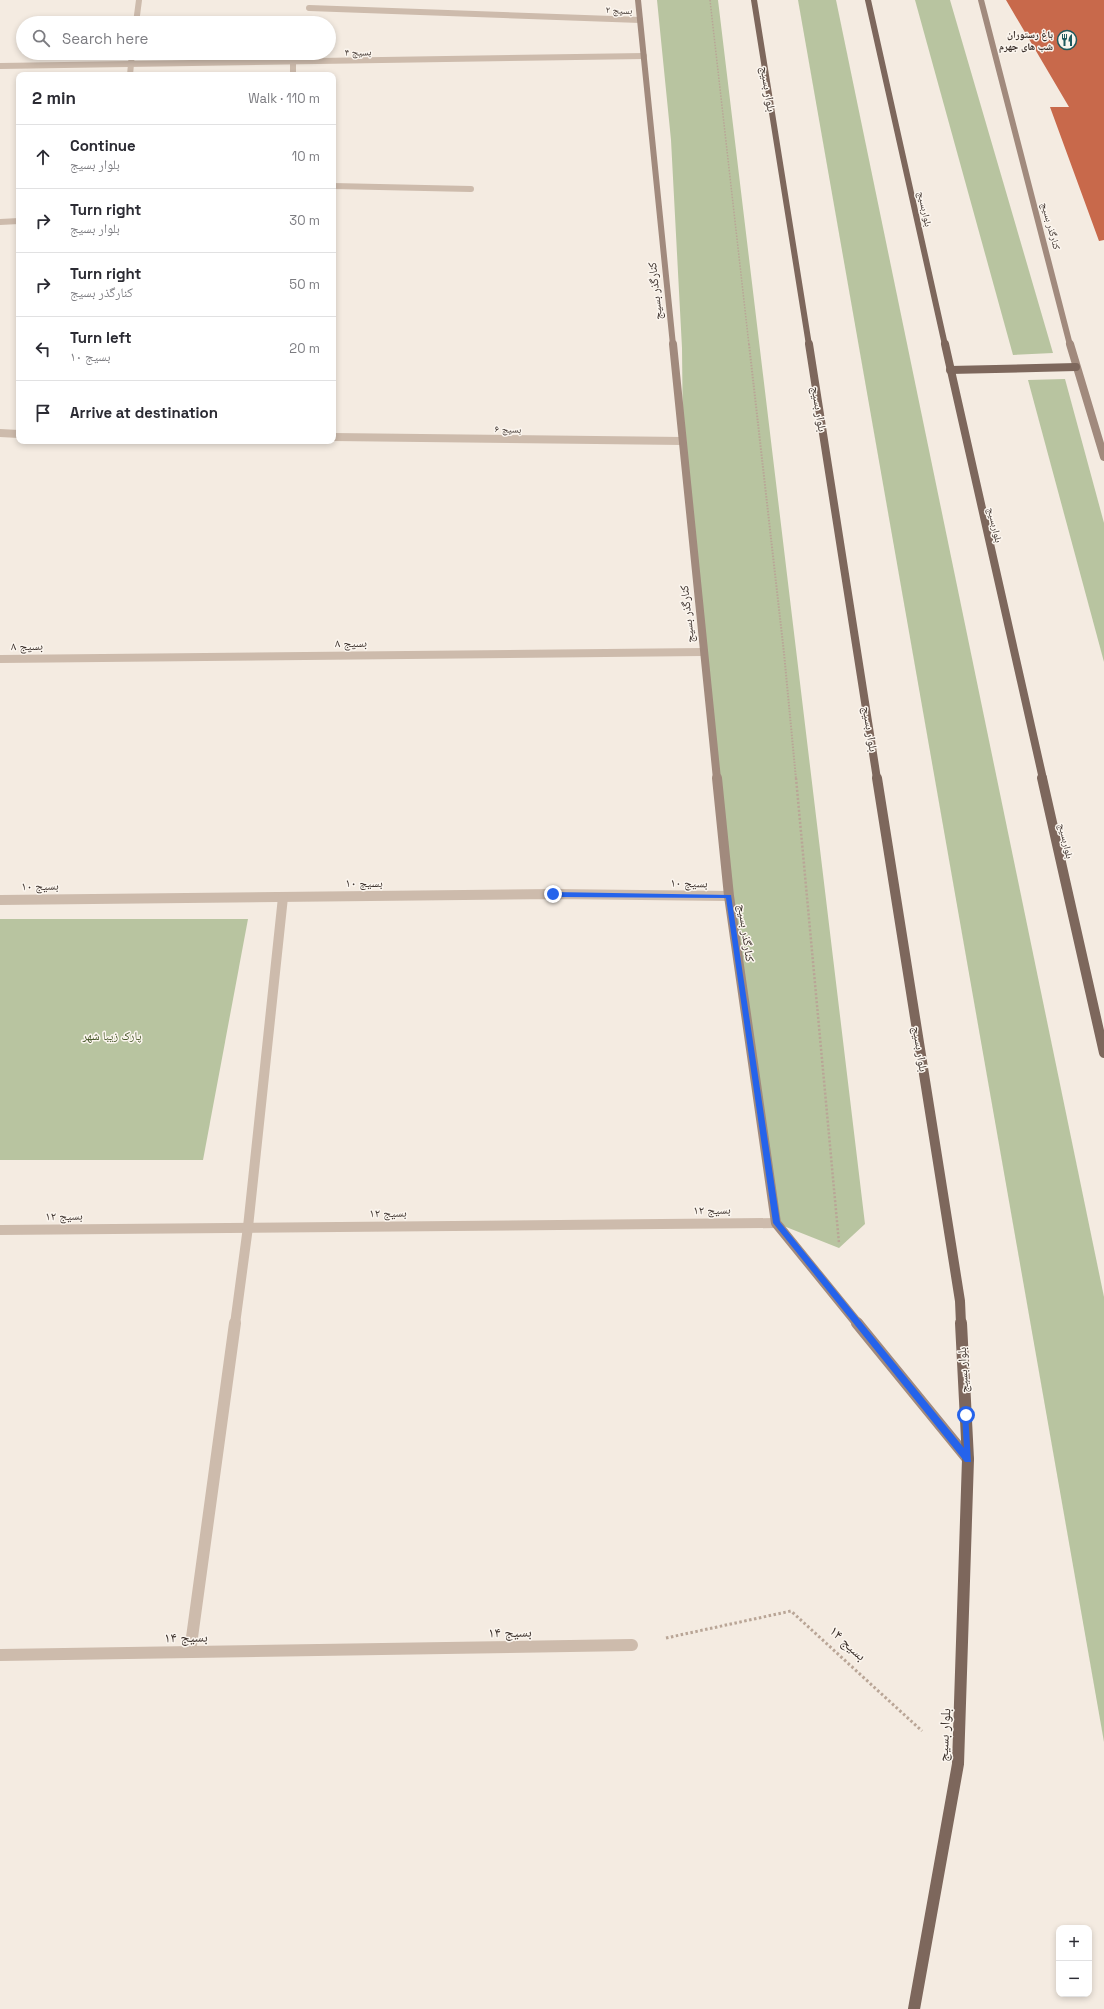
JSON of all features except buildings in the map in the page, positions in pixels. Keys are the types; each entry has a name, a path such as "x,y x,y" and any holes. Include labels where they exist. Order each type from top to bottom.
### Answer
{"main road":[{"name":"بلوار بسیج","path":"754,0 960,1301 968,1459 958,1764 914,2009"},
{"name":"بلواربسیج","path":"868,0 1104,1053"},
{"path":"950,370 1076,367"}],"street":[{"path":"137,16 139,0"},
{"name":"کنارگذر بسیج","path":"638,0 703,652 729,896 776,1223"},
{"name":"کنارگذر بسیج","path":"981,0 1076,367 1104,457"},
{"name":"بسیج ۲","path":"309,8 640,20"},
{"name":"بسیج ۴","path":"0,66 644,56"},
{"path":"130,72 131,60"},
{"path":"293,62 293,72"},
{"path":"336,186 471,189"},
{"path":"0,222 16,221"},
{"path":"0,433 16,434"},
{"name":"بسیج ۶","path":"336,437 682,441"},
{"name":"بسیج ۸","path":"0,659 703,652"},
{"name":"بسیج ۱۰","path":"0,900 553,894 729,896"},
{"path":"190,1652 248,1228 284,896"},
{"path":"776,1223 968,1459"},
{"name":"بسیج ۱۲","path":"0,1230 776,1223"},
{"name":"بسیج ۱۴","path":"0,1655 632,1645"}],"path":[{"path":"710,0 784,653 839,1248"},
{"name":"بسیج ۱۴","path":"632,1645 791,1612 958,1764"}],"green space":[{"path":"657,0 718,0 865,1224 839,1248 776,1223 729,896 683,441 682,348 671,140"},
{"path":"798,0 836,0 1104,1297 1104,1742"},
{"path":"915,0 950,0 1053,353 1013,355"},
{"path":"1065,379 1104,523 1104,662 1028,380"},
{"name":"پارک زیبا شهر","path":"0,919 248,919 203,1160 0,1160"}],"place":[{"name":"باغ رستوران شب های جهرم","path":"1067,40"}],"route":[{"path":"553,894 729,896 776,1223 968,1459 966,1415"}]}
